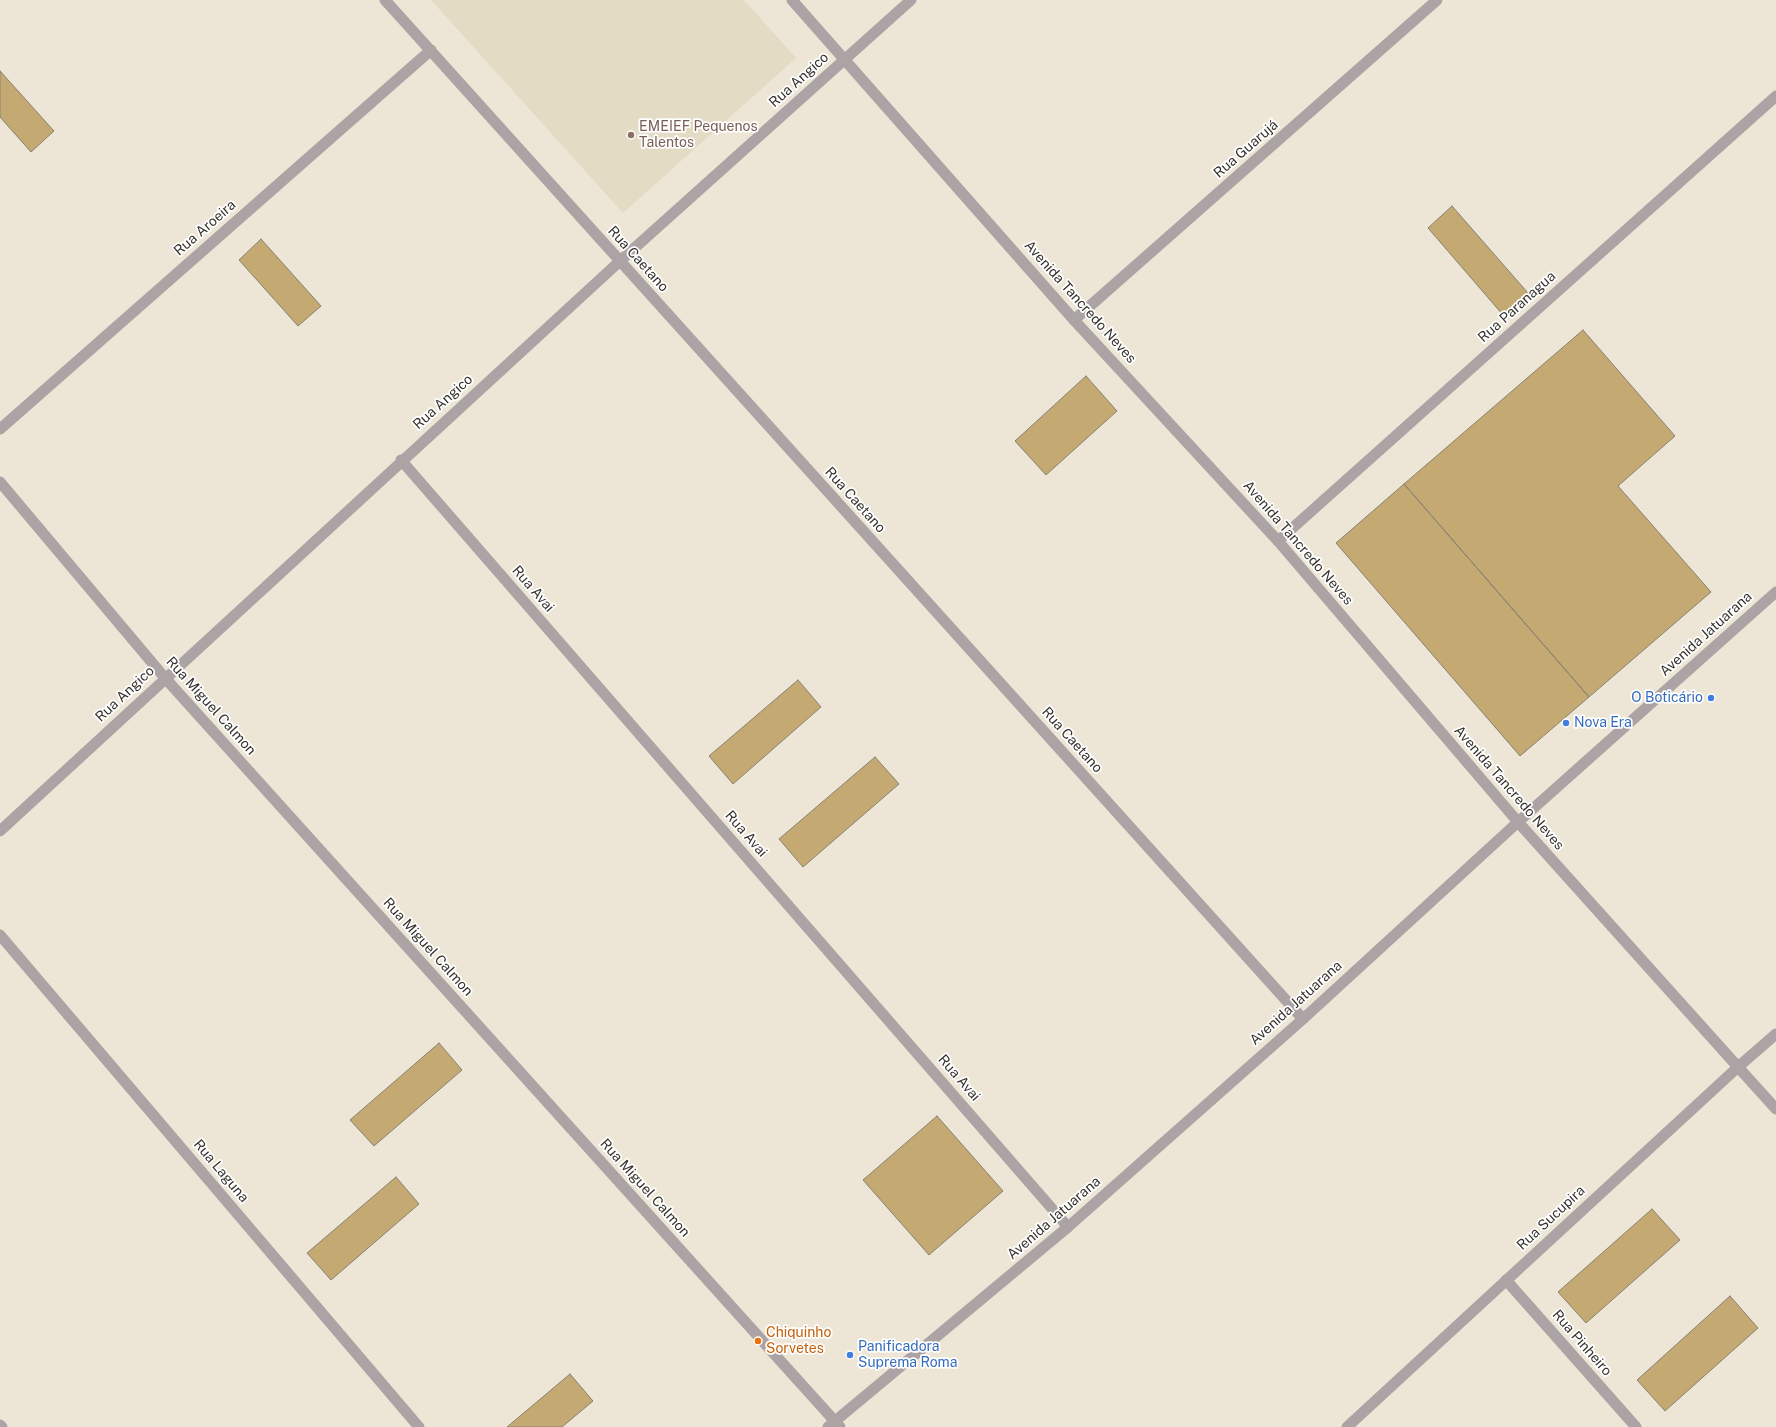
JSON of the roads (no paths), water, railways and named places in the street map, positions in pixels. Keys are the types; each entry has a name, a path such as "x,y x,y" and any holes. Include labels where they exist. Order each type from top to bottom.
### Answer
{"street":[{"name":"Rua Caetano","path":"385,0 1303,1018"},
{"name":"Avenida Tancredo Neves","path":"792,0 1074,320 1278,541 1518,822 1776,1109"},
{"name":"Rua Angico","path":"0,831 401,460 911,0"},
{"name":"Rua Guarujá","path":"1074,320 1437,0"},
{"name":"Rua Aroeira","path":"0,429 431,50"},
{"name":"Rua Paranagua","path":"1278,541 1776,96"},
{"name":"Rua Avai","path":"401,460 1068,1227"},
{"name":"Rua Miguel Calmon","path":"0,482 165,678 834,1425"},
{"name":"Avenida Jatuarana","path":"834,1425 1068,1227 1303,1018 1518,822 1776,592"},
{"name":"Rua Laguna","path":"0,935 419,1427"},
{"name":"Rua Sucupira","path":"1347,1427 1738,1067 1776,1034"},
{"name":"Rua Pinheiro","path":"1506,1280 1636,1427"}],"place":[{"name":"EMEIEF Pequenos Talentos","path":"631,135"},
{"name":"O Boticário","path":"1711,698"},
{"name":"Nova Era","path":"1566,723"},
{"name":"Chiquinho Sorvetes","path":"758,1341"},
{"name":"Panificadora Suprema Roma","path":"850,1355"}]}
